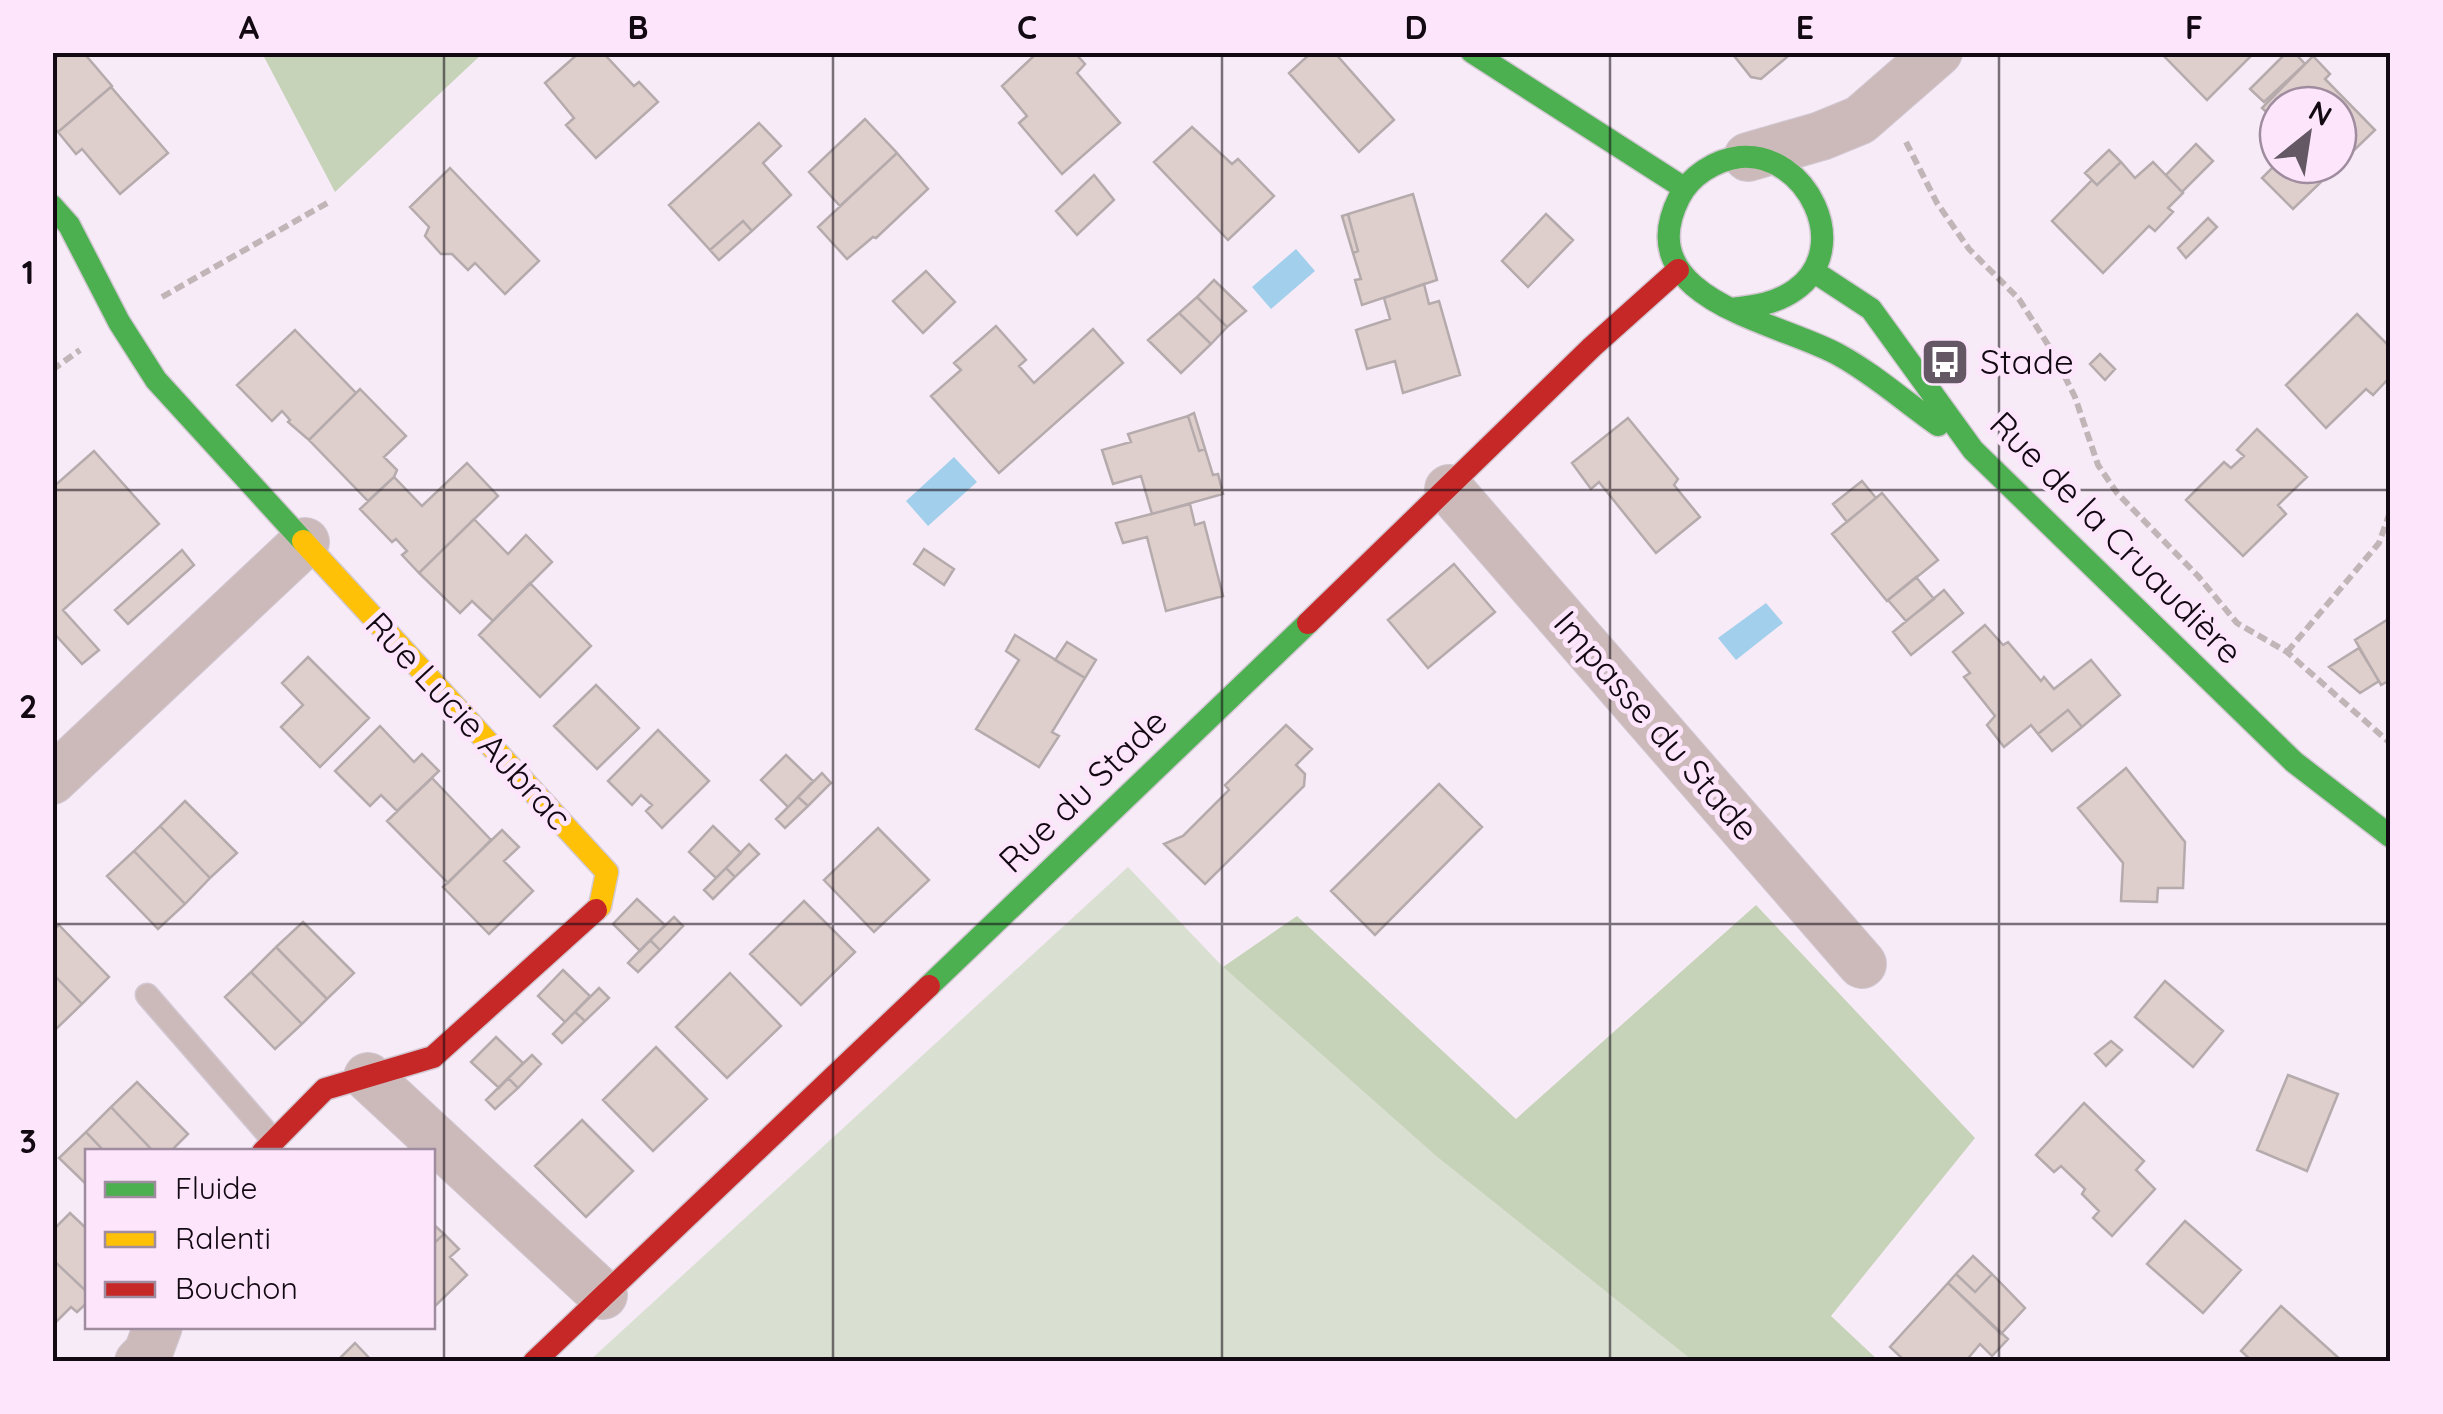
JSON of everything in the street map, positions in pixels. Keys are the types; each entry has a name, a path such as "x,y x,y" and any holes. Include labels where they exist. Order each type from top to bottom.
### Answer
{"street":[{"path":"1472,52 1684,188"},
{"path":"1816,202 1868,114 1938,52"},
{"path":"1868,114 1748,158 1722,161 1699,173 1684,188 1673,212 1670,239 1678,270 1706,299 1839,354 1973,450"},
{"path":"1731,309 1758,310 1782,302 1803,286 1822,246 1822,219 1816,202 1800,180 1778,164 1748,158"},
{"name":"Rue Lucie Aubrac","path":"52,206 70,225 119,322 156,380 606,872 600,906 434,1057 325,1089 268,1146"},
{"name":"Rue du Stade","path":"534,1362 1450,489 1592,347 1678,270"},
{"name":"Rue de la Cruaudière","path":"1813,271 1871,309 1973,450 2294,762 2390,836"},
{"name":"Impasse du Stade","path":"1450,489 1862,964"},
{"path":"52,780 304,542"},
{"path":"368,1078 602,1295"},
{"path":"139,1362 148,1353 157,1329"}],"lane":[{"path":"147,995 268,1146"}],"path":[{"path":"1868,114 1910,146 1938,203 1969,249 2019,299 2052,351 2075,397 2098,465 2117,493 2198,576 2237,623 2287,652 2390,744"},
{"path":"52,370 119,322 329,202"},
{"path":"2287,652 2379,543 2390,512"}],"shaded area":[{"path":"1128,867 1223,967 1436,1156 1693,1361 588,1362"}],"green space":[{"path":"262,53 483,53 335,192"},
{"path":"1756,905 1975,1138 1831,1316 1879,1361 1693,1361 1436,1156 1223,967 1297,916 1516,1119"}],"water":[{"path":"1296,249 1315,271 1271,309 1252,287"},
{"path":"954,457 977,482 928,526 906,501"},
{"path":"1766,603 1783,623 1736,660 1718,638"}],"building":[{"path":"62,52 83,52 112,86 58,132 52,126 52,61"},
{"path":"580,52 611,52 607,57 634,86 639,82 658,102 596,158 566,125 574,118 545,83"},
{"path":"1038,52 1074,52 1085,64 1077,73 1120,123 1062,174 1019,123 1027,116 1002,86"},
{"path":"1312,52 1334,52 1394,120 1359,152 1289,73"},
{"path":"1731,52 1793,52 1761,79 1751,77"},
{"path":"2160,52 2255,52 2207,100"},
{"path":"2287,52 2294,52 2305,64 2282,85 2258,85 2258,96 2250,89"},
{"path":"2313,56 2330,74 2325,79 2331,85 2285,85"},
{"path":"111,87 168,153 120,194 82,149 76,154 58,132"},
{"path":"2358,113 2375,130 2358,146"},
{"path":"865,119 897,153 840,206 809,172"},
{"path":"759,123 781,146 763,163 791,195 752,231 743,221 710,250 669,205"},
{"path":"1192,127 1232,164 1238,159 1274,196 1228,240 1154,162"},
{"path":"2196,144 2213,161 2182,192 2166,175"},
{"path":"2109,150 2121,162 2097,185 2085,173"},
{"path":"897,153 928,189 876,238 847,259 818,227"},
{"path":"2121,162 2135,178 2153,162 2183,193 2168,208 2173,212 2155,231 2149,226 2103,273 2052,221 2092,180 2097,185"},
{"path":"450,168 539,261 505,294 475,263 468,270 452,254 441,254 425,236 429,227 410,207"},
{"path":"1094,175 1114,200 1077,235 1056,211"},
{"path":"2269,185 2318,185 2293,209"},
{"path":"1413,194 1437,280 1362,305 1355,280 1361,279 1353,253 1358,251 1348,214"},
{"path":"1348,214 1358,251 1353,253 1342,216"},
{"path":"1546,214 1573,240 1528,287 1502,261"},
{"path":"2208,218 2217,227 2186,258 2178,248"},
{"path":"743,221 752,231 719,260 710,250"},
{"path":"926,271 955,302 923,333 893,301"},
{"path":"1214,280 1246,311 1227,327 1197,297"},
{"path":"1424,284 1429,304 1439,301 1460,375 1403,393 1395,361 1367,369 1356,330 1390,319 1384,298"},
{"path":"1197,297 1227,327 1211,344 1179,313"},
{"path":"1179,313 1211,344 1181,373 1148,340"},
{"path":"2357,314 2390,347 2390,377 2373,395 2366,389 2326,428 2286,385"},
{"path":"996,326 1026,360 1019,366 1034,383 1093,329 1123,363 999,473 931,396 961,370 954,363"},
{"path":"295,330 356,393 309,440 288,422 282,411 272,421 237,385"},
{"path":"2100,354 2115,369 2105,380 2090,364"},
{"path":"360,389 406,436 384,457 397,470 394,477 368,501 309,440"},
{"path":"1194,413 1205,449 1199,451 1188,416"},
{"path":"1188,416 1199,451 1205,449 1223,494 1152,514 1141,476 1113,484 1102,450 1131,442 1128,434"},
{"path":"1628,418 1678,479 1674,485 1700,517 1656,553 1599,482 1591,489 1572,463"},
{"path":"2257,429 2307,477 2278,505 2286,514 2243,556 2186,500 2224,462 2231,468 2244,456 2237,450"},
{"path":"94,451 159,524 63,610 99,650 82,664 52,631 52,488"},
{"path":"467,463 498,496 419,573 402,555 407,551 396,539 392,542 360,509 394,477 422,506"},
{"path":"1862,481 1876,498 1847,522 1833,504"},
{"path":"1882,493 1938,560 1887,601 1832,534"},
{"path":"1190,504 1195,525 1204,522 1223,596 1166,611 1147,537 1123,543 1116,523"},
{"path":"474,519 508,554 526,535 552,562 493,621 472,601 460,613 419,573"},
{"path":"924,549 954,569 944,585 914,564"},
{"path":"182,550 194,565 128,624 115,610"},
{"path":"1454,564 1495,612 1428,668 1388,620"},
{"path":"1916,577 1934,599 1906,621 1888,600"},
{"path":"530,583 591,646 540,697 479,635"},
{"path":"1944,590 1963,613 1911,655 1893,632"},
{"path":"2390,618 2390,680 2381,685 2355,640"},
{"path":"1985,625 2003,645 2008,642 2041,681 2044,677 2054,689 2091,660 2120,695 2082,727 2068,710 2038,734 2031,725 2004,747 1987,725 1995,716 1964,677 1970,673 1953,652"},
{"path":"1015,635 1085,678 1052,732 1059,736 1039,767 976,729 1019,660 1006,651"},
{"path":"1067,642 1096,660 1085,678 1055,660"},
{"path":"2359,648 2379,681 2360,693 2329,667"},
{"path":"308,657 369,718 320,767 281,727 303,705 282,683"},
{"path":"596,685 639,728 597,769 554,726"},
{"path":"2068,710 2082,727 2052,751 2038,734"},
{"path":"1286,725 1312,749 1296,765 1305,774 1304,786 1205,884 1164,844 1183,836 1229,790 1225,785"},
{"path":"380,726 414,762 422,754 439,771 397,811 381,795 370,806 335,771"},
{"path":"658,730 709,781 662,828 646,811 652,805 641,795 632,805 608,781"},
{"path":"786,755 813,781 788,807 761,780"},
{"path":"2126,768 2185,842 2183,888 2158,888 2157,902 2121,901 2123,863 2078,808"},
{"path":"822,773 831,783 808,806 798,797"},
{"path":"432,778 491,840 448,883 387,821"},
{"path":"1439,784 1482,827 1375,935 1331,891"},
{"path":"798,797 808,806 785,828 776,819"},
{"path":"185,801 237,853 210,878 160,826"},
{"path":"160,826 210,878 185,904 134,851"},
{"path":"713,826 741,853 716,878 689,852"},
{"path":"878,828 929,880 874,932 824,880"},
{"path":"502,830 519,847 504,861 533,891 489,934 443,887"},
{"path":"749,844 759,854 735,877 726,868"},
{"path":"134,851 185,904 158,929 107,876"},
{"path":"726,868 735,877 713,899 704,890"},
{"path":"637,899 665,925 640,951 613,924"},
{"path":"804,901 855,952 801,1005 750,954"},
{"path":"674,917 683,926 660,950 650,940"},
{"path":"303,922 354,973 327,999 276,947"},
{"path":"59,925 109,977 82,1004 52,973 52,931"},
{"path":"650,940 660,950 638,972 628,963"},
{"path":"276,947 327,999 302,1024 251,972"},
{"path":"563,970 590,996 565,1022 538,996"},
{"path":"251,972 302,1024 275,1049 225,997"},
{"path":"52,973 82,1004 56,1029 52,1025"},
{"path":"730,973 781,1026 727,1078 676,1027"},
{"path":"2165,981 2223,1031 2193,1067 2135,1017"},
{"path":"599,988 609,998 585,1021 575,1012"},
{"path":"575,1012 585,1021 562,1043 553,1034"},
{"path":"496,1037 523,1063 499,1088 471,1062"},
{"path":"2111,1041 2122,1050 2106,1066 2095,1054"},
{"path":"656,1047 707,1099 653,1151 603,1100"},
{"path":"532,1055 541,1064 518,1088 508,1078"},
{"path":"2288,1075 2338,1094 2307,1171 2257,1150"},
{"path":"508,1078 518,1088 495,1109 486,1100"},
{"path":"137,1082 188,1134 173,1149 151,1149 111,1107"},
{"path":"2084,1103 2144,1161 2136,1170 2155,1189 2112,1236 2093,1218 2099,1211 2082,1194 2085,1189 2061,1166 2054,1172 2036,1155"},
{"path":"111,1107 151,1149 102,1149 86,1132"},
{"path":"582,1120 633,1171 586,1217 535,1166"},
{"path":"86,1132 102,1149 85,1149 85,1183 59,1158"},
{"path":"70,1213 85,1227 85,1290 52,1259 52,1231"},
{"path":"2185,1221 2241,1270 2203,1313 2147,1264"},
{"path":"435,1226 444,1234 435,1242"},
{"path":"444,1234 459,1249 450,1257 467,1275 435,1306 435,1242"},
{"path":"1973,1256 1992,1274 1975,1292 1956,1274"},
{"path":"52,1259 85,1290 85,1305 77,1312 71,1307 52,1326"},
{"path":"1956,1274 1975,1292 1992,1274 2025,1308 2001,1334 1948,1283"},
{"path":"1948,1283 2008,1339 1992,1356 1980,1344 1965,1362 1906,1362 1890,1347"},
{"path":"2281,1306 2342,1361 2253,1362 2241,1351"},
{"path":"355,1343 373,1362 336,1362"}],"traffic: fast":[{"path":"1472,52 1684,188"},
{"path":"1731,309 1740,308 1748,307 1772,301 1795,290 1813,272 1821,251 1815,205 1785,169 1764,159 1740,157 1721,162 1690,183 1679,198 1669,233 1674,261 1692,284 1718,302 1749,318 1839,355 1938,425"},
{"path":"52,206 69,225 119,322 156,380 303,541"},
{"path":"1813,271 1871,309 1973,450 2294,762 2390,836"},
{"path":"929,986 1308,623"}],"traffic: slow":[{"path":"303,541 607,872 596,910"}],"traffic: jam":[{"path":"1308,623 1592,347 1678,270"},
{"path":"266,1149 325,1089 433,1057 596,910"},
{"path":"534,1362 929,986"}],"place":[{"name":"Stade","path":"1945,362"}]}
